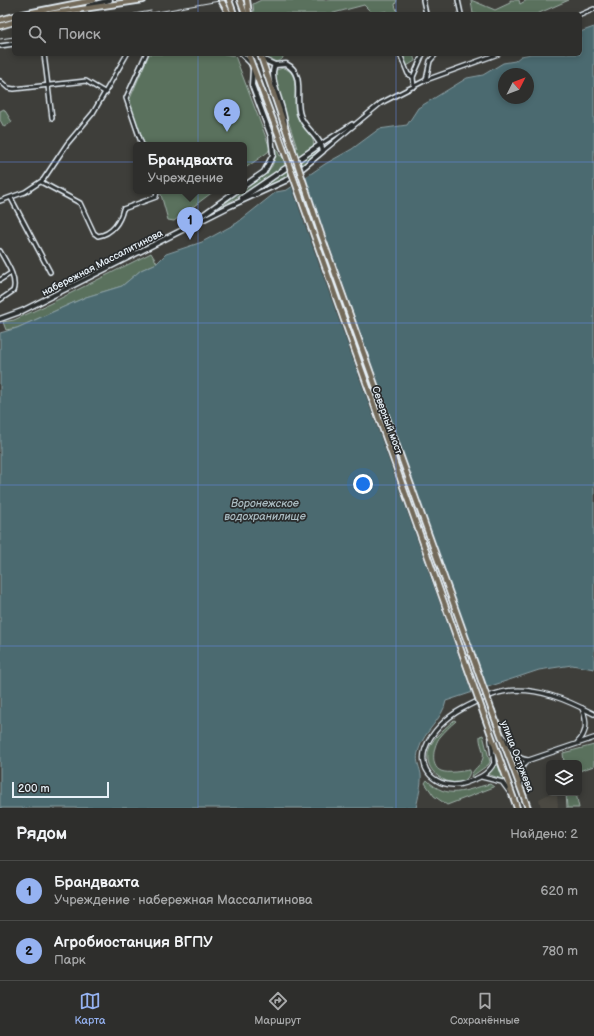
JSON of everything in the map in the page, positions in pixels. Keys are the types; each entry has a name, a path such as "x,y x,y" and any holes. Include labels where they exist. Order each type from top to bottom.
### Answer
{"main road":[{"path":"54,12 94,0"},
{"path":"82,8 110,0"},
{"path":"37,12 143,0"},
{"path":"221,0 229,12"},
{"path":"229,0 233,12"},
{"path":"240,0 244,12"},
{"path":"248,1 249,12"},
{"path":"0,20 12,17"},
{"path":"0,26 12,23"},
{"name":"Северный мост","path":"249,56 277,131 484,715"},
{"path":"261,57 275,65 286,64 297,75 297,105 300,115 306,127 323,150"},
{"name":"Северный мост","path":"261,57 322,237 492,711"},
{"path":"275,65 273,76 285,115 285,127"},
{"path":"247,184 264,172 273,155 271,136 252,85 253,67"},
{"name":"набережная Массалитинова","path":"230,206 320,144"},
{"name":"набережная Массалитинова","path":"0,319 29,307 230,206 285,181 298,172 323,150"},
{"path":"180,231 232,194"},
{"name":"улица Остужева","path":"492,711 528,808"},
{"name":"улица Остужева","path":"484,715 517,808"}],"street":[{"path":"423,0 426,12"},
{"path":"458,0 461,12"},
{"path":"582,14 594,9"},
{"path":"0,46 12,44"},
{"path":"44,56 52,118"},
{"path":"0,200 12,198 41,182 106,93 126,56"},
{"path":"141,142 126,98 145,56"},
{"path":"243,56 253,67"},
{"path":"401,56 408,74 413,77"},
{"path":"414,87 413,77 422,56"},
{"path":"426,80 430,61 434,56"},
{"path":"323,150 381,103 426,80 492,56"},
{"path":"0,80 8,88 14,89 47,87 86,81 106,93"},
{"path":"320,144 360,119"},
{"path":"41,182 80,203 94,233 98,236 109,233 120,220 123,209 156,197 156,194"},
{"path":"12,198 50,272"},
{"path":"0,251 11,273 14,288 10,294 0,300"},
{"path":"0,280 11,273"},
{"path":"488,727 494,760 491,768 482,777 464,784 450,786 442,784 433,778 425,766 424,753 428,742 441,725 454,714 471,705 506,691 527,691 546,694 594,714"},
{"path":"576,743 582,737 586,728 586,719 582,708"},
{"path":"496,722 513,752 520,758 529,760"},
{"path":"523,794 520,774 523,765 529,760 594,738"},
{"path":"482,777 502,782 513,798"}],"shaded area":[{"path":"546,796 557,796 558,808 541,808 539,799"}],"green space":[{"path":"261,0 397,0 395,5 397,12 371,12 364,5 338,12 254,12 253,4"},
{"path":"471,0 495,10 510,3 510,0 519,0 520,4 527,0 569,0 542,12 473,12"},
{"path":"148,56 235,56 270,148 268,152 247,167 247,142 143,142 129,101"},
{"path":"282,56 283,58 273,62 266,57"},
{"path":"403,56 414,56 415,61 407,66"},
{"path":"283,68 289,71 292,75 295,87 296,114 311,136 313,144 312,148 247,192 247,187 266,174 272,166 276,156 275,146 280,156 297,148 274,77 276,70"},
{"path":"4,109 12,122 4,127 0,120 0,111"},
{"path":"319,148 319,152 295,171 251,195"},
{"path":"161,194 210,194 174,221 168,220"},
{"path":"238,194 244,194 218,208"},
{"path":"151,253 157,263 141,270 122,286 86,297 17,328 6,330 3,322 14,320 49,304"},
{"path":"454,720 456,721 438,740 434,760 437,768 444,772 470,770 467,778 460,782 450,782 441,778 433,771 428,762 429,750 436,737"},
{"path":"483,735 490,762 471,777 483,758 480,736"},
{"path":"594,745 594,766 582,770 582,760 564,760 563,753"},
{"path":"496,760 504,780 488,774"},
{"path":"427,780 442,790 449,792 464,791 490,784 494,787 447,805 434,796 425,783"},
{"path":"566,796 577,796 579,808 567,808"}],"water":[{"name":"Воронежское водохранилище","path":"594,27 594,669 572,665 539,670 446,701 441,714 425,736 419,749 417,760 421,778 416,808 0,808 0,333 17,328 86,297 122,286 141,270 157,263 166,254 202,242 237,223 276,192 287,190 325,164 352,149 379,129 407,125 418,108 467,78 483,75 503,63 515,61 521,56 582,56 582,31"}],"pier":[{"path":"305,175 488,689 472,694 305,225 291,185"}],"railway":[{"path":"157,12 225,0"},
{"path":"145,12 151,11"},
{"path":"0,39 12,37"}],"place":[{"name":"Агробиостанция ВГПУ","path":"227,132"},
{"name":"Брандвахта","path":"190,240"}]}
